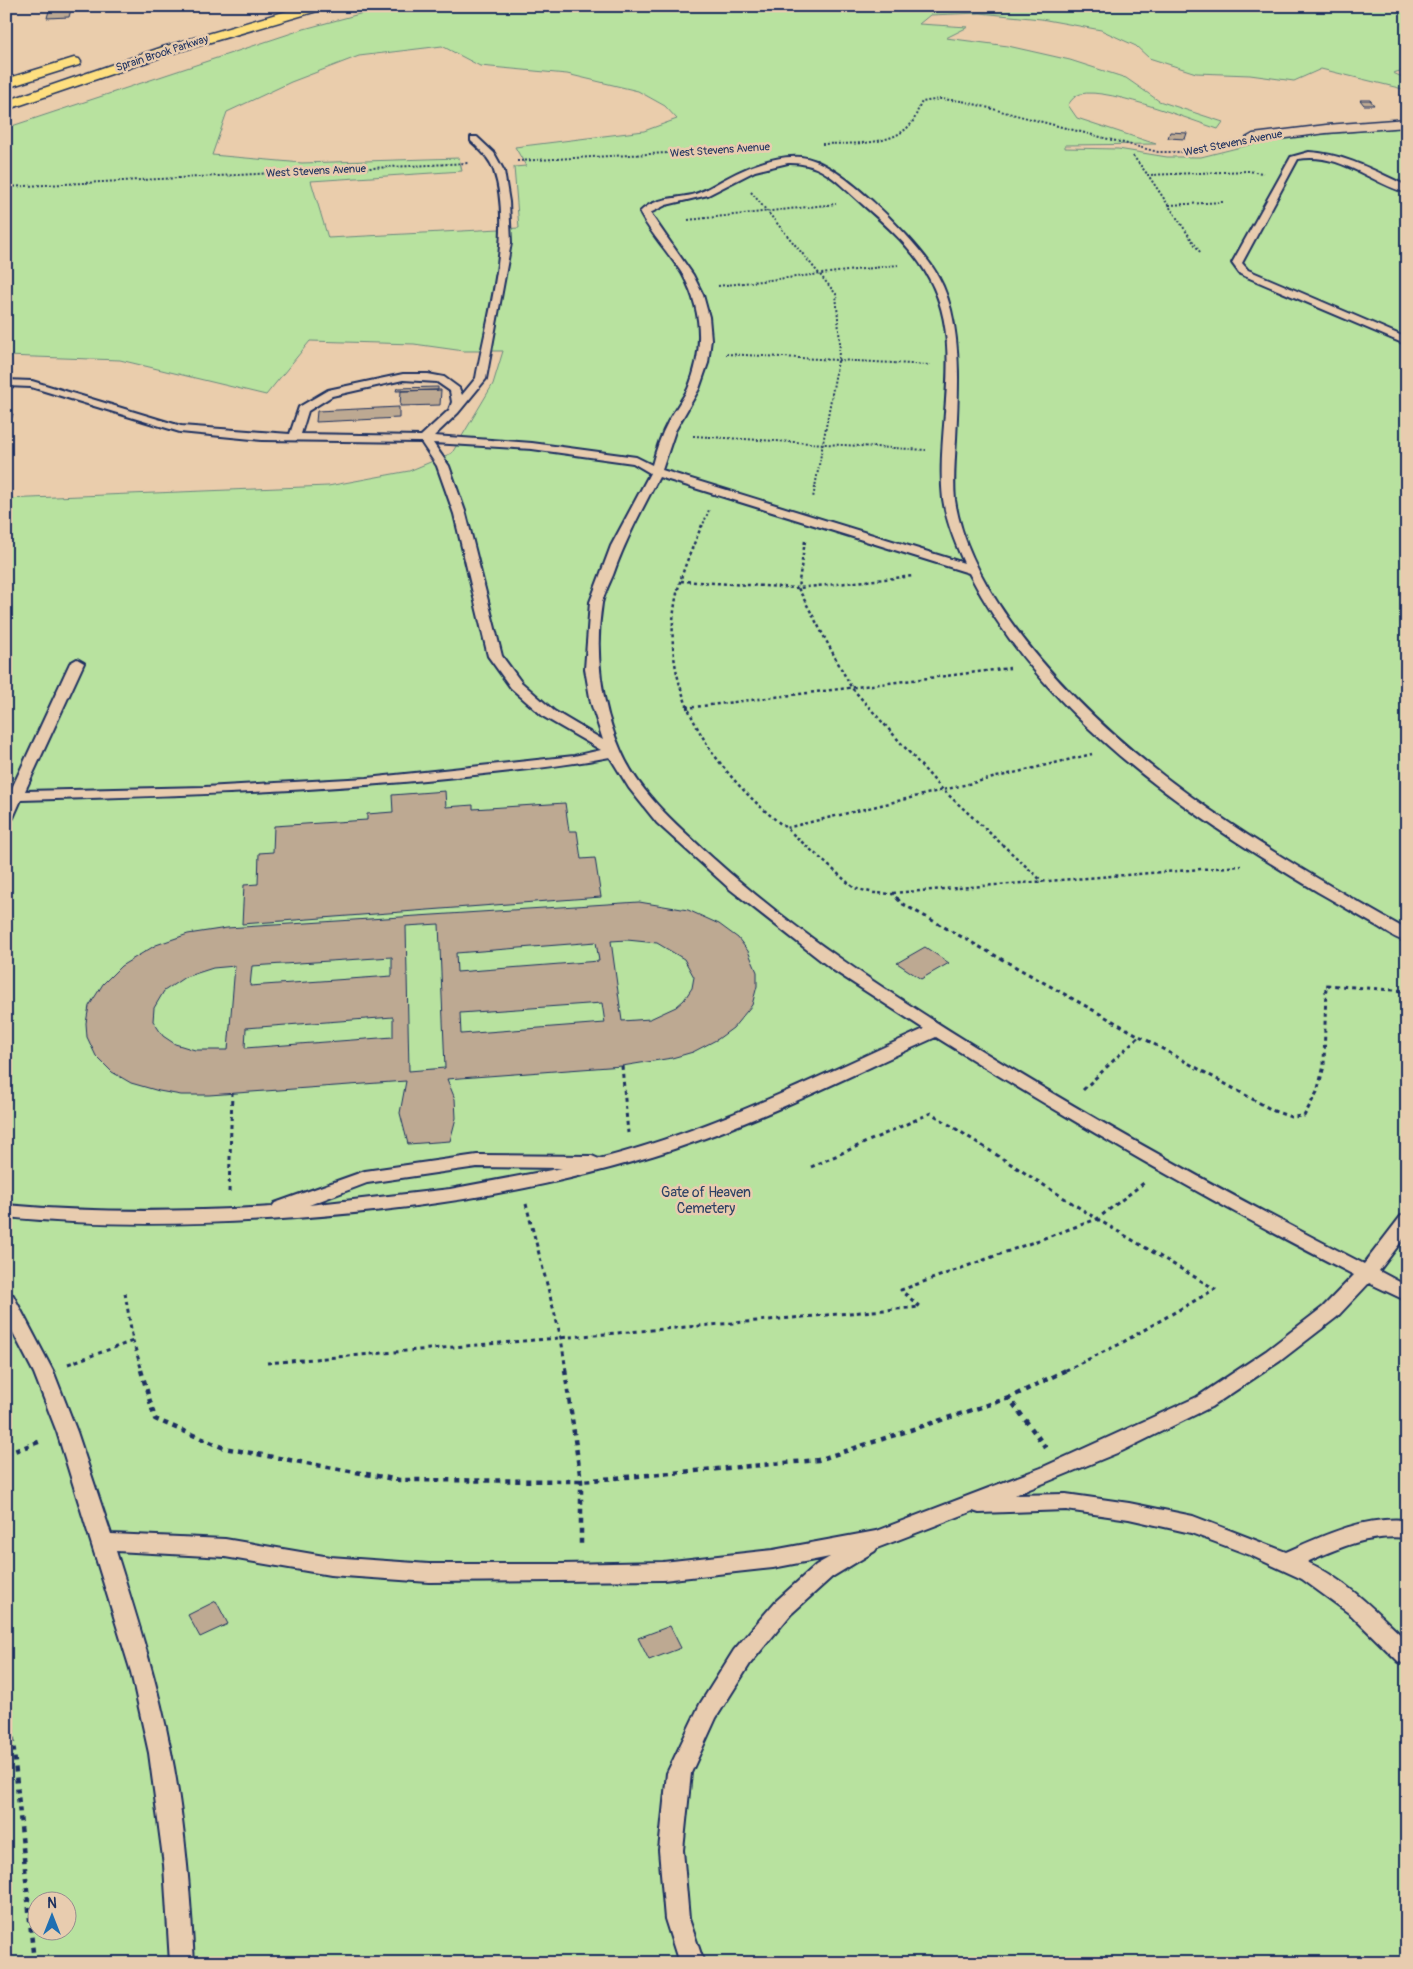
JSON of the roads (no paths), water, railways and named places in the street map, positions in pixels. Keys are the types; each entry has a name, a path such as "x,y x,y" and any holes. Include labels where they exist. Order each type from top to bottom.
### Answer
{"highway":[{"name":"Sprain Brook Parkway","path":"6,106 168,50 319,6"},
{"path":"8,84 84,59"}],"street":[{"name":"West Stevens Avenue","path":"1253,138 1319,129 1407,123"}],"lane":[{"path":"424,439 454,411 481,379 494,305 504,262 506,243 504,202 496,162 474,139"},
{"path":"1407,190 1321,153 1295,156 1236,263 1244,272 1407,342"},
{"path":"1407,937 1310,882 1233,832 1118,748 1088,720 1038,664 1001,617 973,570 958,534 951,508 948,485 952,366 946,307 936,281 923,261 864,200 831,171 814,162 792,160 765,165 736,176 708,192 652,206 648,209 645,215 686,267 705,320 703,353 693,388 667,435 656,472 617,546 596,602 592,669 598,703 614,752 634,785 662,820 736,887 839,966 937,1030 1064,1108 1276,1227 1407,1294"},
{"path":"294,438 303,409 328,393 403,377 440,379 455,390 458,402 454,411"},
{"path":"6,384 32,384 180,429 262,437 424,439 532,446 636,460 656,472 973,570"},
{"path":"424,439 443,466 460,514 495,656 516,685 549,714 614,752"},
{"path":"6,818 43,741 77,663"},
{"path":"16,796 205,791 367,782 574,760 614,752"},
{"path":"6,1211 83,1216 228,1218 404,1203 521,1184 631,1156 720,1126 785,1100 937,1030"},
{"path":"264,1214 365,1177 477,1161 609,1162"},
{"path":"692,1963 678,1919 671,1850 679,1773 708,1711 742,1657 783,1608 824,1571 878,1539 1061,1468 1115,1445 1204,1402 1273,1356 1330,1312 1367,1273 1407,1221"},
{"path":"6,1300 44,1373 67,1432 103,1542 142,1672 160,1753 176,1865 182,1963"},
{"path":"963,1506 1066,1502 1129,1511 1193,1525 1310,1573 1358,1608 1407,1655"},
{"path":"1286,1562 1348,1534 1398,1527 1407,1529"},
{"path":"103,1542 225,1548 330,1566 429,1573 663,1571 773,1559 878,1539"}],"park label":[{"name":"Gate of Heaven Cemetery","path":"706,1200"}]}
